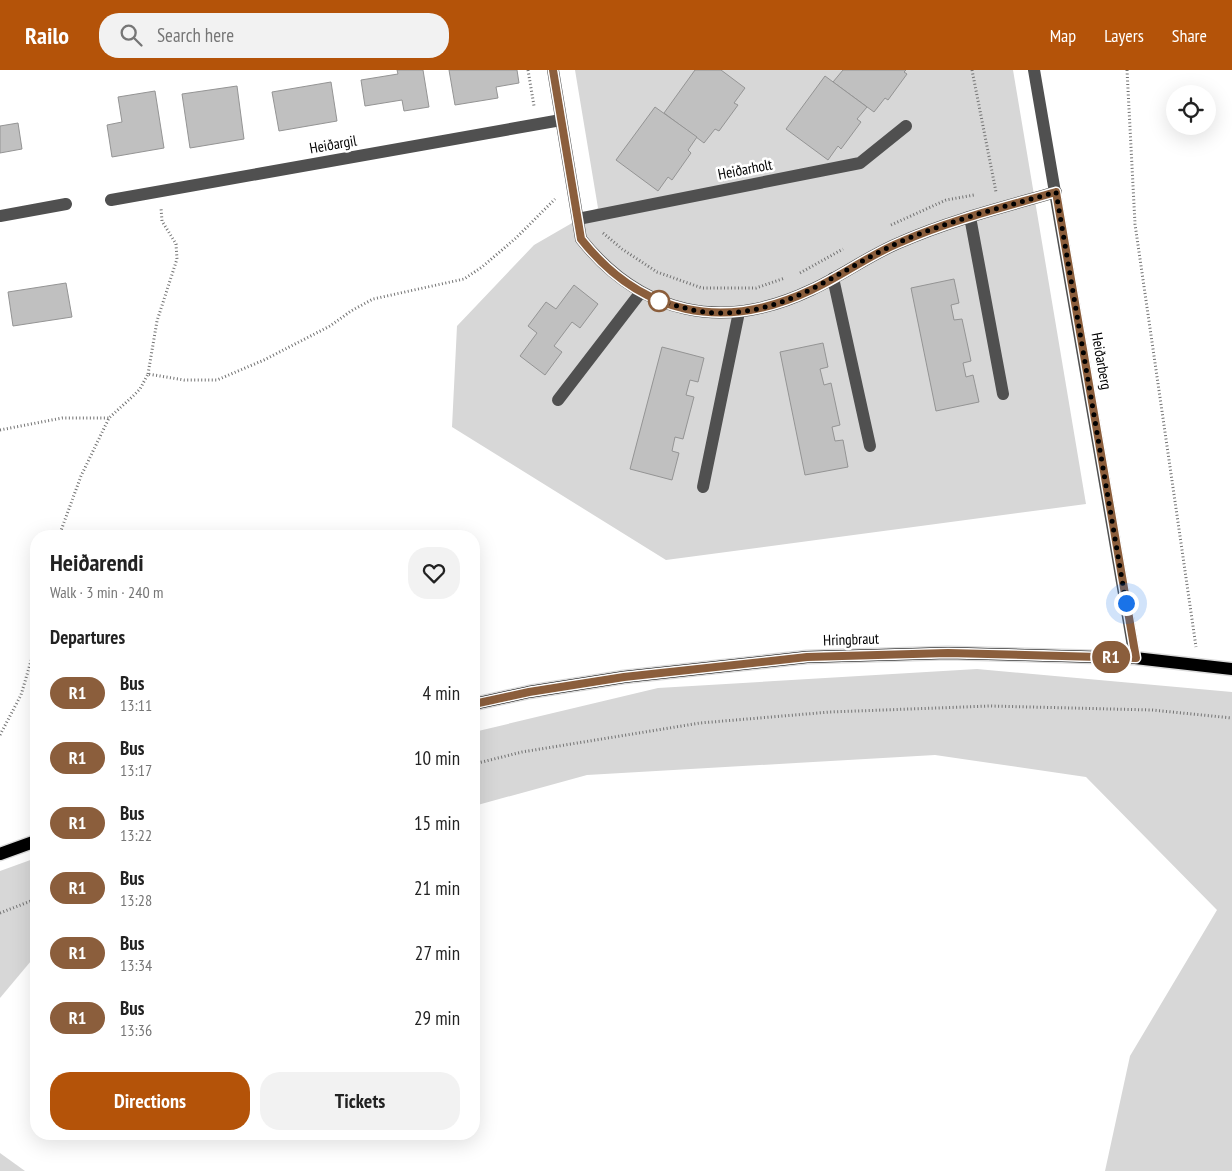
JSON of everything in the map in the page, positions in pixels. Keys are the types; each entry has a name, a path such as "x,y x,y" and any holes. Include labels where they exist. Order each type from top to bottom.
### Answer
{"main road":[{"name":"Hringbraut","path":"480,703 529,692 624,677 807,657 948,653 1136,658 1232,669"},
{"path":"0,854 30,843"}],"street":[{"path":"553,70 581,239 613,273 654,299 678,307 718,313 760,309 780,303 811,290 865,259 934,228 1056,192"},
{"name":"Heiðarberg","path":"1034,70 1136,658"},
{"name":"Heiðargil","path":"111,200 561,120"},
{"name":"Heiðarholt","path":"578,219 860,163 906,126"},
{"path":"0,216 66,204"},
{"path":"970,217 1003,394"},
{"path":"833,278 870,446"},
{"path":"558,400 641,292"},
{"path":"704,487 739,312"}],"path":[{"path":"528,70 536,124"},
{"path":"972,70 999,209"},
{"path":"1127,70 1135,224 1198,665"},
{"path":"61,530 81,476 109,418 140,389 148,374 157,321 178,258 176,244 164,227 160,214 164,200 173,189"},
{"path":"989,191 995,190"},
{"path":"148,374 184,380 217,380 264,360 330,326 351,311 373,300 464,279 510,244 558,197 574,194"},
{"path":"886,227 946,200 976,194"},
{"path":"594,216 601,231 622,249 657,272 702,288 756,288 787,278"},
{"path":"795,275 845,248"},
{"path":"0,430 62,418 109,418"},
{"path":"0,734 21,695 30,664"},
{"path":"480,762 522,752 700,723 830,712 990,706 1152,710 1232,718"},
{"path":"0,913 30,901"}],"shaded area":[{"path":"575,70 1013,70 1086,504 666,560 452,427 457,326 534,245 598,208"},
{"path":"977,669 1232,692 1232,1171 1105,1171 1130,1056 1217,910 1086,777 935,755 587,775 480,804 480,731 658,688"},
{"path":"30,860 30,962 0,998 0,871"},
{"path":"0,1153 25,1171 0,1171"}],"building":[{"path":"397,70 423,70 429,107 404,111 402,100 365,106 361,80 398,74"},
{"path":"449,70 517,70 519,83 496,87 498,98 455,105"},
{"path":"695,70 721,70 745,88 734,103 738,105 719,131 715,129 704,143 664,113"},
{"path":"843,70 906,70 904,72 907,74 888,100 885,98 874,112 833,82"},
{"path":"825,76 867,107 857,119 861,122 841,149 838,146 828,160 786,129"},
{"path":"331,82 337,121 279,131 272,92"},
{"path":"237,86 244,139 190,148 182,94"},
{"path":"155,91 164,148 112,157 107,125 122,122 118,97"},
{"path":"655,107 697,137 688,150 691,153 672,180 668,177 658,191 616,160"},
{"path":"18,123 22,149 0,153 0,126"},
{"path":"954,279 959,303 951,305 954,320 962,319 971,361 963,363 966,377 973,375 979,402 936,411 911,288"},
{"path":"66,283 72,317 13,326 8,292"},
{"path":"574,285 598,304 580,328 572,322 554,346 562,352 545,375 520,356 537,333 528,326 546,302 556,309"},
{"path":"823,343 828,367 820,369 824,385 831,383 840,425 832,427 835,441 843,440 848,467 805,475 780,352"},
{"path":"662,347 704,358 698,382 690,380 686,395 694,397 683,439 675,437 672,451 679,453 672,480 630,469"}],"bus line":[{"name":"R1","path":"480,703 529,692 624,677 807,657 948,653 1136,658 1056,192 934,228 865,259 811,290 780,303 760,309 718,313 678,307 654,299 632,287 613,273 581,239 553,70"}],"route":[{"path":"659,301 678,307 718,313 760,309 811,290 865,259 934,228 1056,192 1126,603"}]}
